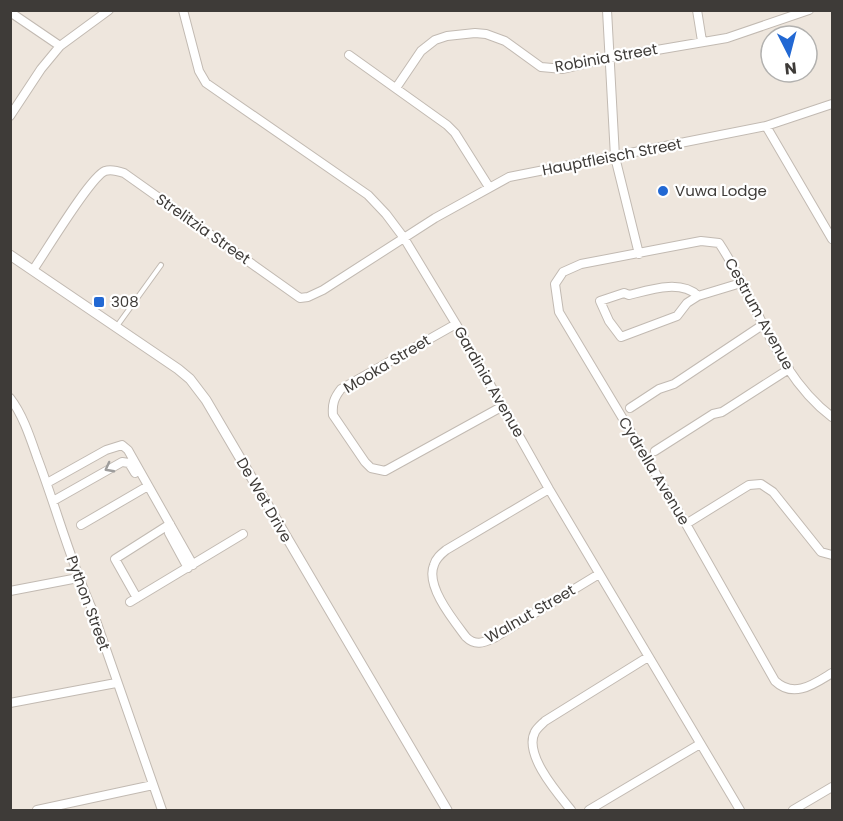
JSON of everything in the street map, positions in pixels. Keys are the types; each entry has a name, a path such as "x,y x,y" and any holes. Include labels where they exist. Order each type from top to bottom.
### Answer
{"street":[{"path":"10,116 60,46 109,10"},
{"name":"Gardinia Avenue","path":"183,10 199,71 206,83 372,198 404,238 456,324 549,489 740,810"},
{"path":"607,10 615,156 639,254"},
{"path":"697,10 702,41"},
{"name":"Robinia Street","path":"396,88 421,51 429,44 447,36 475,33 496,37 546,69 563,69 610,58 727,38 809,10"},
{"path":"10,12 60,46"},
{"path":"349,55 435,115 455,133 489,187"},
{"name":"Hauptfleisch Street","path":"404,238 509,177 766,126 832,104"},
{"path":"766,126 832,239"},
{"name":"Strelitzia Street","path":"33,270 98,176 111,170 129,176 300,298 309,297 323,290 404,238"},
{"name":"Cestrum Avenue","path":"639,254 687,243 710,241 719,243 789,369 810,398 832,417"},
{"name":"Cydrella Avenue","path":"639,254 570,268 563,272 555,284 559,312 686,524 775,681 792,690 807,686 832,673"},
{"name":"De Wet Drive","path":"10,255 183,372 206,400 447,810"},
{"path":"698,296 690,289 667,287 629,295 624,293 600,301 609,321 621,338 677,316 687,303 698,296 741,283"},
{"name":"Mooka Street","path":"456,324 341,390 332,405 333,415 365,462 371,468 385,471 503,406"},
{"path":"630,408 659,389 674,384 764,324"},
{"path":"655,451 789,369"},
{"name":"Python Street","path":"10,398 20,414 47,483 78,578 92,609 162,810"},
{"path":"47,483 106,450 122,445 128,450 190,567"},
{"path":"53,501 122,462 129,464 146,487"},
{"path":"686,524 749,485 761,484 773,492 821,552 832,555"},
{"path":"81,525 146,487"},
{"name":"Walnut Street","path":"549,489 439,556 433,570 433,581 439,597 466,637 478,644 494,638 599,574"},
{"path":"168,525 115,559 133,600 243,534"},
{"path":"10,591 78,578"},
{"path":"571,810 537,760 533,746 534,732 545,722 648,657"},
{"path":"10,703 116,683"},
{"path":"589,810 700,744"},
{"path":"37,810 153,785"},
{"path":"793,810 832,787"}],"lane":[{"path":"117,327 160,265"}],"place":[{"name":"Vuwa Lodge","path":"663,191"},
{"name":"308","path":"99,302"}]}
